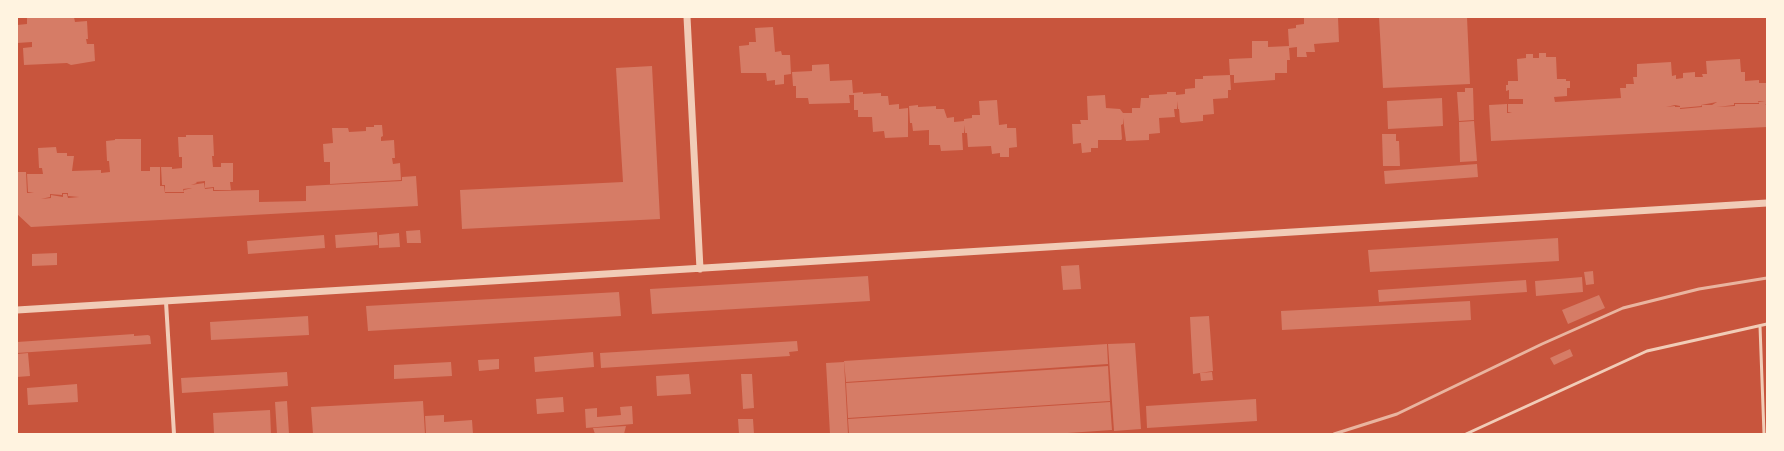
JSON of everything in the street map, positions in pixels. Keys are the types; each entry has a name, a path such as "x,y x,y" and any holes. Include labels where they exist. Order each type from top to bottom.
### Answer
{"street":[{"path":"687,17 700,269"},
{"path":"17,310 1767,203"},
{"path":"166,302 174,434"}],"lane":[{"path":"1466,434 1647,352 1767,324"},
{"path":"1760,326 1764,434"}],"building":[{"path":"27,17 74,17 75,22 87,21 87,44 94,44 95,61 71,65 67,63 24,65 23,48 32,47 32,42 17,43 17,25 27,24"},
{"path":"1304,17 1338,17 1339,42 1314,44 1315,52 1306,52 1307,57 1297,57 1297,47 1289,48 1290,60 1287,60 1287,73 1275,73 1275,80 1234,83 1234,75 1230,75 1229,59 1252,58 1252,41 1268,41 1268,47 1289,46 1288,29 1296,28 1296,25 1304,24"},
{"path":"1379,17 1467,17 1470,84 1383,88"},
{"path":"773,27 775,52 781,51 782,55 790,55 791,74 784,75 784,84 775,85 775,80 767,81 766,73 741,73 739,46 749,45 749,42 756,42 755,28"},
{"path":"1539,53 1546,53 1546,57 1556,57 1557,79 1566,79 1566,81 1570,81 1570,88 1567,88 1567,96 1554,97 1555,102 1621,98 1620,88 1626,88 1626,84 1634,84 1633,77 1637,77 1637,64 1671,62 1672,76 1676,75 1676,79 1683,78 1683,73 1695,72 1695,77 1703,77 1702,74 1707,74 1706,61 1740,59 1741,72 1745,72 1745,81 1759,80 1759,83 1767,83 1767,104 1765,104 1767,105 1767,127 1491,141 1489,105 1507,104 1507,113 1512,113 1508,112 1508,104 1523,104 1523,99 1509,99 1509,90 1506,91 1506,85 1508,85 1508,81 1518,81 1517,59 1526,58 1526,54 1533,54 1533,58 1539,58","holes":["1717,102 1712,105 1701,105","1734,103 1759,104 1735,104 1735,106 1717,107 1734,105","1675,105 1680,107 1666,107","1702,106 1702,107 1680,109"]},
{"path":"829,64 830,81 852,80 853,93 881,93 881,96 888,96 889,105 899,104 899,109 908,108 908,137 885,138 884,131 873,132 872,117 858,117 858,110 854,110 854,95 849,95 850,103 809,104 808,98 796,98 796,86 793,86 792,72 812,71 812,65"},
{"path":"652,66 660,219 462,229 460,190 623,182 616,68"},
{"path":"1230,75 1231,90 1228,90 1228,98 1213,99 1214,114 1203,115 1203,121 1180,122 1177,101 1177,109 1174,109 1175,117 1159,118 1160,133 1149,134 1149,140 1126,141 1123,118 1123,124 1121,125 1121,140 1098,140 1098,148 1091,148 1091,152 1082,153 1081,143 1073,144 1072,124 1081,124 1080,120 1088,120 1087,96 1105,95 1106,108 1120,109 1123,113 1132,113 1132,108 1140,108 1141,98 1149,98 1149,95 1167,94 1167,92 1176,92 1176,95 1185,94 1185,89 1195,88 1195,79 1203,79 1203,76"},
{"path":"1465,88 1473,88 1474,120 1459,121 1457,92 1465,92"},
{"path":"1442,98 1443,126 1388,129 1387,101"},
{"path":"997,100 999,125 1007,124 1007,128 1016,128 1017,147 1009,148 1009,157 1000,157 1000,153 992,154 991,146 968,147 967,133 965,133 964,125 964,133 962,133 963,150 941,151 940,145 929,145 929,130 913,131 912,123 910,123 909,106 936,106 936,109 944,109 947,118 954,117 954,122 972,118 972,115 980,115 979,101"},
{"path":"1474,121 1477,161 1460,162 1459,122"},
{"path":"374,125 382,125 383,136 381,137 381,141 394,140 395,158 392,158 393,164 400,163 401,180 330,184 330,162 324,162 323,144 333,143 332,128 348,128 349,132 366,131 366,127 374,127"},
{"path":"1382,134 1396,134 1396,141 1399,141 1400,166 1383,166"},
{"path":"186,135 213,135 213,167 221,167 221,163 233,163 233,182 230,182 231,190 214,190 214,187 205,188 205,181 196,182 197,183 191,185 204,183 205,189 213,188 213,191 259,190 259,202 306,201 306,186 402,181 402,177 416,176 418,206 31,227 17,214 17,172 26,172 27,193 34,193 28,192 27,174 43,174 42,168 39,168 38,148 56,147 57,153 67,153 67,156 74,156 72,171 101,170 101,173 110,172 109,161 107,161 106,141 115,139 141,139 141,171 150,171 150,167 160,167 160,186 164,186 165,193 184,193 165,192 165,185 162,185 161,167 172,167 172,169 182,168 182,157 179,157 178,137 186,137","holes":["62,193 68,193 68,196 79,197 68,198 67,194 63,194 63,197 51,195 51,198 41,199 50,197 50,194 62,195"]},
{"path":"1477,164 1478,177 1385,184 1384,171"},
{"path":"420,230 421,243 407,243 406,231"},
{"path":"377,232 378,245 336,248 335,235"},
{"path":"399,233 400,247 379,248 379,235"},
{"path":"324,235 325,248 248,254 247,241"},
{"path":"1558,238 1559,261 1370,272 1368,250"},
{"path":"57,253 57,265 32,266 32,254"},
{"path":"1079,265 1081,289 1063,290 1061,266"},
{"path":"1593,271 1594,284 1586,285 1584,272"},
{"path":"868,276 870,301 652,314 650,289"},
{"path":"1582,277 1583,292 1536,296 1535,281"},
{"path":"1526,280 1527,292 1379,302 1378,290"},
{"path":"619,292 621,316 368,331 366,306"},
{"path":"1599,295 1605,308 1568,324 1562,310"},
{"path":"1470,301 1471,320 1282,330 1281,311"},
{"path":"308,316 309,335 211,340 210,322"},
{"path":"1209,316 1213,371 1193,374 1190,317"},
{"path":"134,334 134,336 150,336 151,344 17,353 17,342"},
{"path":"797,341 798,351 789,352 790,356 601,368 600,353"},
{"path":"1135,343 1141,429 1114,431 1108,344"},
{"path":"1107,344 1108,364 846,382 844,361"},
{"path":"1570,349 1573,356 1554,365 1550,358"},
{"path":"593,352 594,367 535,372 534,357"},
{"path":"28,353 30,376 17,377 17,354"},
{"path":"499,359 499,369 479,371 478,360"},
{"path":"451,362 452,376 394,379 394,365"},
{"path":"844,362 848,434 830,434 826,363"},
{"path":"1108,366 1110,401 848,418 846,383"},
{"path":"287,372 288,386 182,393 181,378"},
{"path":"1212,372 1213,380 1201,381 1200,373"},
{"path":"689,374 691,394 657,396 656,376"},
{"path":"741,374 752,374 754,408 743,409"},
{"path":"77,384 78,402 28,405 27,388"},
{"path":"563,397 564,412 537,414 536,399"},
{"path":"1256,399 1257,421 1147,428 1146,406"},
{"path":"287,401 289,434 277,434 275,402"},
{"path":"423,401 425,434 313,434 311,407"},
{"path":"1110,402 1112,430 1053,434 849,434 848,419"},
{"path":"632,406 633,424 586,428 585,409 597,408 597,417 621,415 620,407"},
{"path":"270,410 271,434 214,434 213,413"},
{"path":"444,415 444,422 472,420 473,434 426,434 425,416"},
{"path":"738,419 753,419 754,434 739,434"},
{"path":"626,426 624,434 595,434 593,428"}],"railway":[{"path":"1334,434 1397,414 1542,344 1623,308 1699,289 1767,278"}]}
